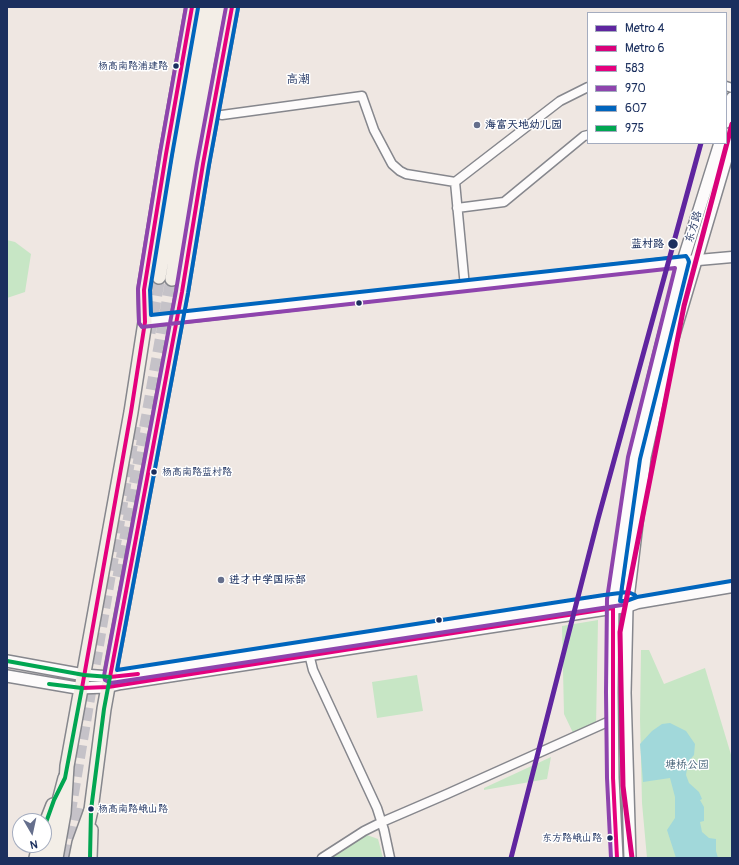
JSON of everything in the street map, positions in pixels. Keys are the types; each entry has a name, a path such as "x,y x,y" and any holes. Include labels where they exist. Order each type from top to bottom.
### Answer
{"main road":[{"path":"47,858 53,824 65,778 131,412 145,322 144,290 192,7"},
{"path":"172,279 202,63 206,7"},
{"path":"159,277 202,63 218,7"},
{"path":"83,858 109,682 182,292 203,164 232,7"},
{"path":"166,154 202,63"},
{"path":"202,63 203,164"},
{"path":"727,118 732,98"},
{"name":"东方路","path":"630,858 625,693 631,603 645,458 668,355 732,139"},
{"name":"东方路","path":"617,858 612,720 613,604 634,458 683,261 720,144"},
{"path":"7,661 83,682 109,682"},
{"path":"7,676 77,688 83,682"},
{"path":"49,813 65,778"},
{"path":"56,858 64,813 65,778"},
{"path":"76,858 79,843 91,810"},
{"path":"90,858 91,810"}],"street":[{"path":"222,115 362,96 374,130 392,164 406,174 455,182 560,101 587,88"},
{"path":"457,208 504,202 584,136 587,135"},
{"path":"455,182 465,287"},
{"path":"145,322 465,287 683,261 732,257"},
{"path":"109,682 121,684 308,652 613,604 631,603 732,587"},
{"path":"308,652 313,670 377,808 382,822 390,858"},
{"path":"322,858 364,831 382,822 612,720"}],"green space":[{"path":"7,240 15,242 31,254 25,292 7,298"},
{"path":"598,620 596,727 575,737 564,714 562,626"},
{"name":"塘桥公园","path":"641,650 649,650 664,684 705,668 732,758 732,858 647,858 642,803 640,719"},
{"path":"417,675 423,711 377,718 372,682"},
{"path":"551,757 547,779 484,790 484,788"},
{"path":"367,835 378,839 383,858 330,858"}],"water":[{"path":"670,723 686,731 695,744 694,755 688,762 686,775 689,783 699,792 702,799 700,800 704,807 704,821 700,822 702,832 709,838 716,839 716,851 718,858 676,858 667,830 675,818 675,797 670,778 643,782 640,744 652,731 662,724"}],"tunnel":[{"path":"149,333 159,277"},
{"path":"119,577 172,279"},
{"path":"69,814 135,423"},
{"path":"69,858 79,803"}],"metro line":[{"name":"6","path":"727,143 732,124"},
{"name":"4","path":"511,858 598,519 701,144"},
{"name":"6","path":"632,858 623,786 620,632 684,306 727,144"}],"transit line":[{"name":"970","path":"186,7 138,289 139,323 142,327 675,268 628,457 607,599 607,778 611,858"},
{"name":"583","path":"192,7 144,290 145,322 131,412 82,688 108,687 613,608 613,778 617,858"},
{"name":"970","path":"226,7 197,163 176,291 104,676 105,680 111,683 622,605"},
{"name":"583","path":"138,674 110,677 182,292 203,164 232,7"},
{"name":"607","path":"198,8 150,290 151,315 686,256 689,262 640,459 620,601 731,581"},
{"name":"607","path":"238,8 209,165 188,293 117,670 604,595 628,592 635,595"},
{"name":"975","path":"7,661 84,675 110,677 104,709 91,810 90,858"},
{"name":"975","path":"49,684 82,688 65,778 49,813"}],"place":[{"name":"杨高南路浦建路","path":"176,66"},
{"name":"海富天地幼儿园","path":"477,125"},
{"name":"蓝村路","path":"673,244"},
{"name":"杨高南路蓝村路","path":"154,472"},
{"name":"进才中学国际部","path":"221,580"},
{"name":"杨高南路峨山路","path":"91,809"},
{"name":"东方路峨山路","path":"610,838"}],"district":[{"name":"高潮","path":"298,80"}]}
